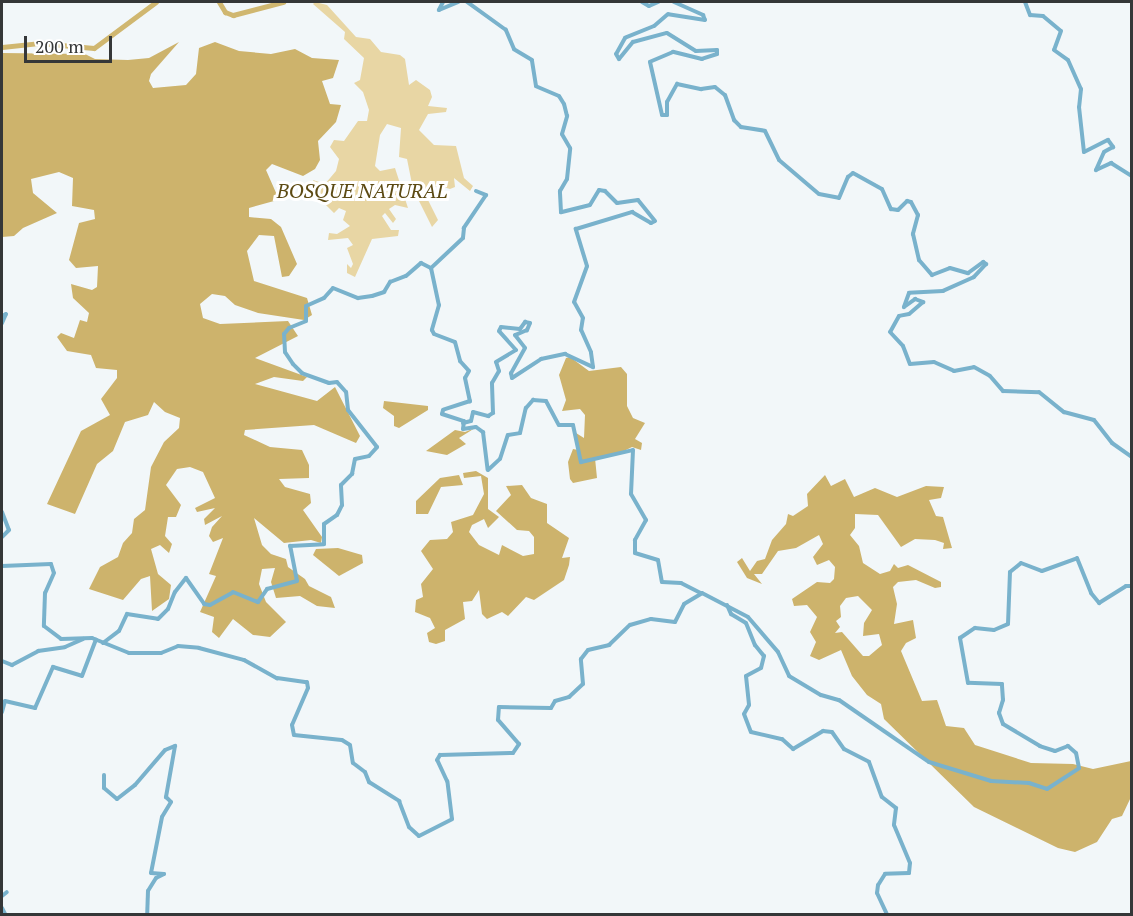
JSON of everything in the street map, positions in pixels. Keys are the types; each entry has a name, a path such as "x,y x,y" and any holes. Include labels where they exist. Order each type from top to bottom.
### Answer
{"street":[{"path":"443,2 438,9 458,2"},
{"path":"431,268 439,305 432,330 434,334 455,342 460,361 469,371 465,378 470,401 444,410 442,414 464,423 471,421 473,412 488,417 493,412 492,383 499,371 496,362 516,350 499,331 501,327 516,329 530,323 527,330 515,335 525,348 511,373 512,378 541,359 565,354 593,367 591,352 581,330 583,318 574,302 586,267 576,229 632,212 651,223 655,221 638,200 617,203 605,191 599,190 590,205 561,212 560,191 567,179 570,148 562,134 567,120 564,104 559,96 536,86 532,60 514,50 506,30 467,2"},
{"path":"642,2 649,6 658,2"},
{"path":"674,2 703,15 705,20 668,14 654,26 625,38 616,54 619,59 633,42 667,33 696,51 717,50 717,54 702,59 673,52 650,62 662,115 667,115 667,102 677,84 701,89 715,87 725,95 734,120 741,127 765,131 779,160 819,194 839,198 848,177 853,173 882,189 891,209 898,210 907,201 911,202 918,215 913,234 919,260 932,275 950,268 968,273 983,262 986,264 974,277 939,292 909,293 904,308 915,299 923,303 909,314 899,316 890,332 903,346 910,364 934,362 954,371 974,367 990,376 1003,391 1039,392 1064,412 1094,420 1112,443 1131,457"},
{"path":"1025,2 1030,15 1043,16 1061,31 1054,50 1068,60 1082,89 1079,107 1084,152 1108,140 1113,147 1104,152 1096,170 1111,163 1131,176"},
{"path":"431,268 458,245 474,210 483,204 486,195 476,191"},
{"path":"103,644 119,631 128,614 158,619 168,609 175,592 186,578 204,604 210,605 233,592 258,602 267,590 297,581 290,546 324,544 324,524 337,515 342,505 341,486 352,474 355,459 369,456 377,447 348,410 346,392 337,382 329,383 302,373 293,364 285,352 284,334 289,328 306,321 306,306 324,298 333,288 358,298 372,296 384,292 390,282 406,276 421,263 431,268"},
{"path":"2,316 6,314 2,323"},
{"path":"464,423 463,429 476,427 483,432 488,470 500,459 508,435 520,433 526,408 532,400 546,401 559,425 573,425 581,462 633,450 631,494 646,520 635,540 635,553 658,560 662,582 681,583 748,617 764,635 789,676 826,698 839,700 929,762 991,781 1029,783 1044,790 1077,771 1080,760 1068,746 1051,750 1003,724 999,713 1003,700 1002,684 968,683 960,638 975,628 993,630 1008,624 1010,572 1021,563 1042,572 1077,558 1099,603 1126,585 1131,586"},
{"path":"2,512 9,530 2,537"},
{"path":"2,566 51,564 54,573 45,593 44,626 61,639 87,638 129,654 161,652 178,646 200,648 244,660 277,678 307,682 292,725 294,735 342,741 350,745 353,763 381,792 399,801 409,827 419,836 452,819 447,781 437,760 440,755 513,753 519,744 498,720 500,707 551,708 555,701 569,697 583,684 581,659 588,650 609,645 630,625 651,619 675,622 684,604 702,593"},
{"path":"727,605 731,614 746,622 754,645 764,656 761,668 746,676 749,705 744,714 751,732 782,739 793,749 823,731 832,732 844,748 869,762 882,797 896,808 894,825 910,863 909,873 885,874 878,885 877,894 887,915"},
{"path":"2,661 12,665 38,651 65,647 87,638"},
{"path":"2,712 5,701 35,708 53,667 82,676 96,640"},
{"path":"104,775 104,788 117,799 135,785 165,750 174,746 166,797 171,802 162,818 151,873 164,874 156,878 148,891 147,915"},
{"path":"2,908 5,915"}],"green space":[{"name":"BOSQUE NATURAL","path":"315,2 327,5 356,37 370,39 381,52 400,55 405,59 409,85 416,80 430,90 432,97 428,106 447,108 446,112 428,114 419,130 434,145 456,146 464,178 473,186 470,191 454,178 455,187 450,189 440,186 424,192 438,220 432,227 413,189 407,159 399,157 401,128 387,124 380,135 375,166 380,171 395,168 408,208 395,205 389,209 396,219 393,223 385,213 382,216 391,230 399,230 398,236 372,239 355,277 347,273 347,264 351,268 353,264 347,248 353,245 348,238 328,240 329,233 337,234 350,226 343,220 346,211 339,208 334,213 324,203 326,196 315,198 309,189 316,186 313,180 325,184 336,171 339,159 330,147 334,140 344,141 358,121 367,121 369,110 363,92 354,83 360,80 364,58 344,39 345,32 313,4"}],"shaded area":[{"path":"179,42 151,74 149,81 153,88 186,85 196,74 199,48 215,42 239,51 271,54 295,49 312,58 339,60 333,78 322,81 330,104 341,105 336,122 318,141 320,160 315,169 303,176 272,164 266,170 277,195 274,201 249,208 249,217 271,219 281,227 297,264 289,276 282,277 274,236 259,235 247,251 254,281 307,298 312,315 304,320 258,313 235,305 225,296 212,294 200,304 203,318 220,324 288,321 298,336 255,358 307,377 303,381 274,377 255,384 317,401 335,387 360,436 356,443 314,425 245,430 244,435 270,447 302,450 309,465 309,478 279,479 285,487 310,494 311,503 303,510 322,537 321,543 311,540 284,543 254,518 262,545 271,554 286,559 288,567 305,579 309,586 331,597 335,608 317,606 300,596 276,598 271,582 275,568 262,569 259,584 266,602 286,622 270,637 253,635 233,619 219,638 212,632 214,617 200,612 216,576 209,574 223,538 213,542 209,536 212,527 222,516 205,525 204,519 215,508 197,512 195,508 215,498 203,472 190,467 177,469 166,485 181,505 176,517 168,517 165,536 172,544 169,553 160,545 151,549 158,574 171,585 169,599 152,611 150,576 141,579 123,600 89,589 100,567 118,557 123,543 132,533 134,519 145,510 151,467 164,442 179,428 180,418 165,412 154,402 148,415 125,422 113,451 97,464 75,514 47,504 81,431 110,415 101,399 117,378 117,370 96,368 91,355 67,351 57,337 61,333 74,338 80,320 87,322 89,313 73,298 71,284 92,290 97,287 98,266 76,268 69,260 79,223 95,219 94,210 72,206 73,178 59,172 31,179 33,193 57,213 23,228 14,236 2,237 2,53 85,54 95,59 128,60 149,58"},
{"path":"570,357 589,371 621,367 627,374 627,406 633,418 645,423 635,439 642,443 641,450 632,447 616,455 581,461 576,433 584,438 585,415 580,409 562,411 566,400 559,375 566,358"},
{"path":"384,401 428,406 428,410 399,428 394,426 394,416 383,408"},
{"path":"475,428 459,438 466,444 447,455 426,451 455,430 465,432"},
{"path":"573,449 578,450 581,463 595,458 597,478 573,483 570,479 568,462"},
{"path":"476,471 488,478 488,509 499,517 488,528 484,519 472,525 469,532 479,545 499,555 502,545 523,556 534,554 534,537 529,531 517,530 496,511 511,495 506,486 522,485 531,498 547,504 547,523 569,538 562,558 570,557 569,565 564,580 534,600 526,597 508,616 502,612 487,619 482,614 479,590 472,601 463,602 465,619 445,630 445,641 436,644 429,642 427,633 435,628 430,618 415,612 416,600 423,597 421,584 433,569 421,551 430,540 447,539 453,532 451,522 473,515 484,494 481,476 464,478 463,473"},
{"path":"459,475 463,485 441,487 428,514 416,514 416,501 440,478"},
{"path":"825,475 831,486 845,479 854,497 875,488 897,497 926,486 944,487 941,498 929,500 936,516 943,517 952,548 943,549 944,543 935,540 915,539 901,547 878,515 855,514 855,528 850,535 859,546 863,563 880,574 890,571 894,564 898,568 908,565 941,582 941,587 935,588 916,580 898,582 893,587 897,604 894,624 913,620 916,638 906,643 901,651 922,701 937,700 946,726 964,728 975,745 1031,763 1073,764 1093,769 1131,761 1131,797 1122,816 1112,819 1097,842 1075,852 1058,848 974,807 884,719 881,704 867,695 852,676 841,650 819,660 810,656 816,642 810,632 817,617 807,605 794,606 792,599 817,582 830,583 834,579 835,567 829,560 817,565 813,557 823,544 819,535 796,548 778,551 762,574 754,574 762,584 747,578 737,562 742,558 750,571 757,561 765,559 772,540 786,524 788,514 793,516 808,506 807,494","holes":["858,596 872,610 864,623 863,636 879,634 882,645 869,656 863,656 842,632 835,633 840,627 836,621 841,617 840,606 846,598"]},
{"path":"338,548 362,555 363,563 339,576 313,555 316,549"}],"waterway":[{"path":"2,47 39,43 94,48 156,2"},
{"path":"219,2 225,12 233,15 283,2"}]}
